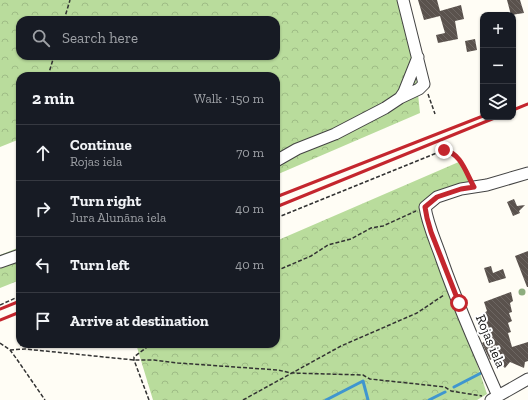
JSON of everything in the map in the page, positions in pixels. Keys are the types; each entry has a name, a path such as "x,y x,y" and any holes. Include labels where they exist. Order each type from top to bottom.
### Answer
{"street":[{"path":"280,159 296,149 335,134 388,107 400,98 419,89 424,84 403,0"},
{"path":"400,98 404,92 418,57"},
{"path":"425,207 437,197 461,189 487,185 528,172"},
{"name":"Rojas iela","path":"425,207 431,232 452,289 484,366 495,398"},
{"path":"0,262 16,256"},
{"path":"495,398 528,379"}],"path":[{"path":"65,16 70,0"},
{"path":"49,72 53,60"},
{"path":"424,84 435,114"},
{"path":"280,216 444,150 451,151 457,156 474,187"},
{"path":"280,269 311,256 328,245 352,239 371,228 382,226 425,207"},
{"path":"242,400 341,346 417,313 452,289"},
{"path":"0,304 16,298"},
{"path":"0,343 10,350 45,400"},
{"path":"146,348 134,357 134,360 150,400"},
{"path":"10,350 25,349 134,360 154,360 278,370 291,373 363,375 370,379 445,387 451,391 495,398"}],"green space":[{"path":"0,0 400,0 413,46 420,113 280,173 280,72 16,72 16,141 0,147"},
{"path":"461,161 474,187 425,207 487,394 477,400 153,400 137,348 280,348 280,239"},
{"path":"16,249 16,282 0,288 0,255"}],"building":[{"path":"418,0 437,0 440,11 461,5 464,19 455,21 458,39 438,43 436,35 445,33 440,16 424,20"},
{"path":"507,0 520,0 524,13 516,14 516,12 510,12"},
{"path":"475,39 477,50 467,52 465,41"},
{"path":"514,199 517,206 525,205 519,211 520,213 513,216 507,202"},
{"path":"528,251 528,287 527,287 515,256"},
{"path":"491,266 493,273 503,269 506,278 489,283 484,268"},
{"path":"511,292 513,301 510,303 512,312 509,313 512,321 508,323 511,332 508,333 512,347 528,342 528,361 525,362 524,368 510,362 505,368 502,365 498,367 494,358 490,360 482,343 486,341 483,333 486,331 483,323 487,321 484,313 487,311 484,302"}],"waterway":[{"path":"454,387 483,372"},
{"path":"326,400 363,381 368,400"},
{"path":"429,400 445,392"}],"railway":[{"path":"516,109 528,104"},
{"path":"280,195 480,117"},
{"path":"280,205 490,120"},
{"path":"0,309 16,303"},
{"path":"0,320 16,314"}],"route":[{"path":"444,150 451,151 457,156 474,187 461,189 437,197 425,207 431,232 452,289 459,303"}]}
